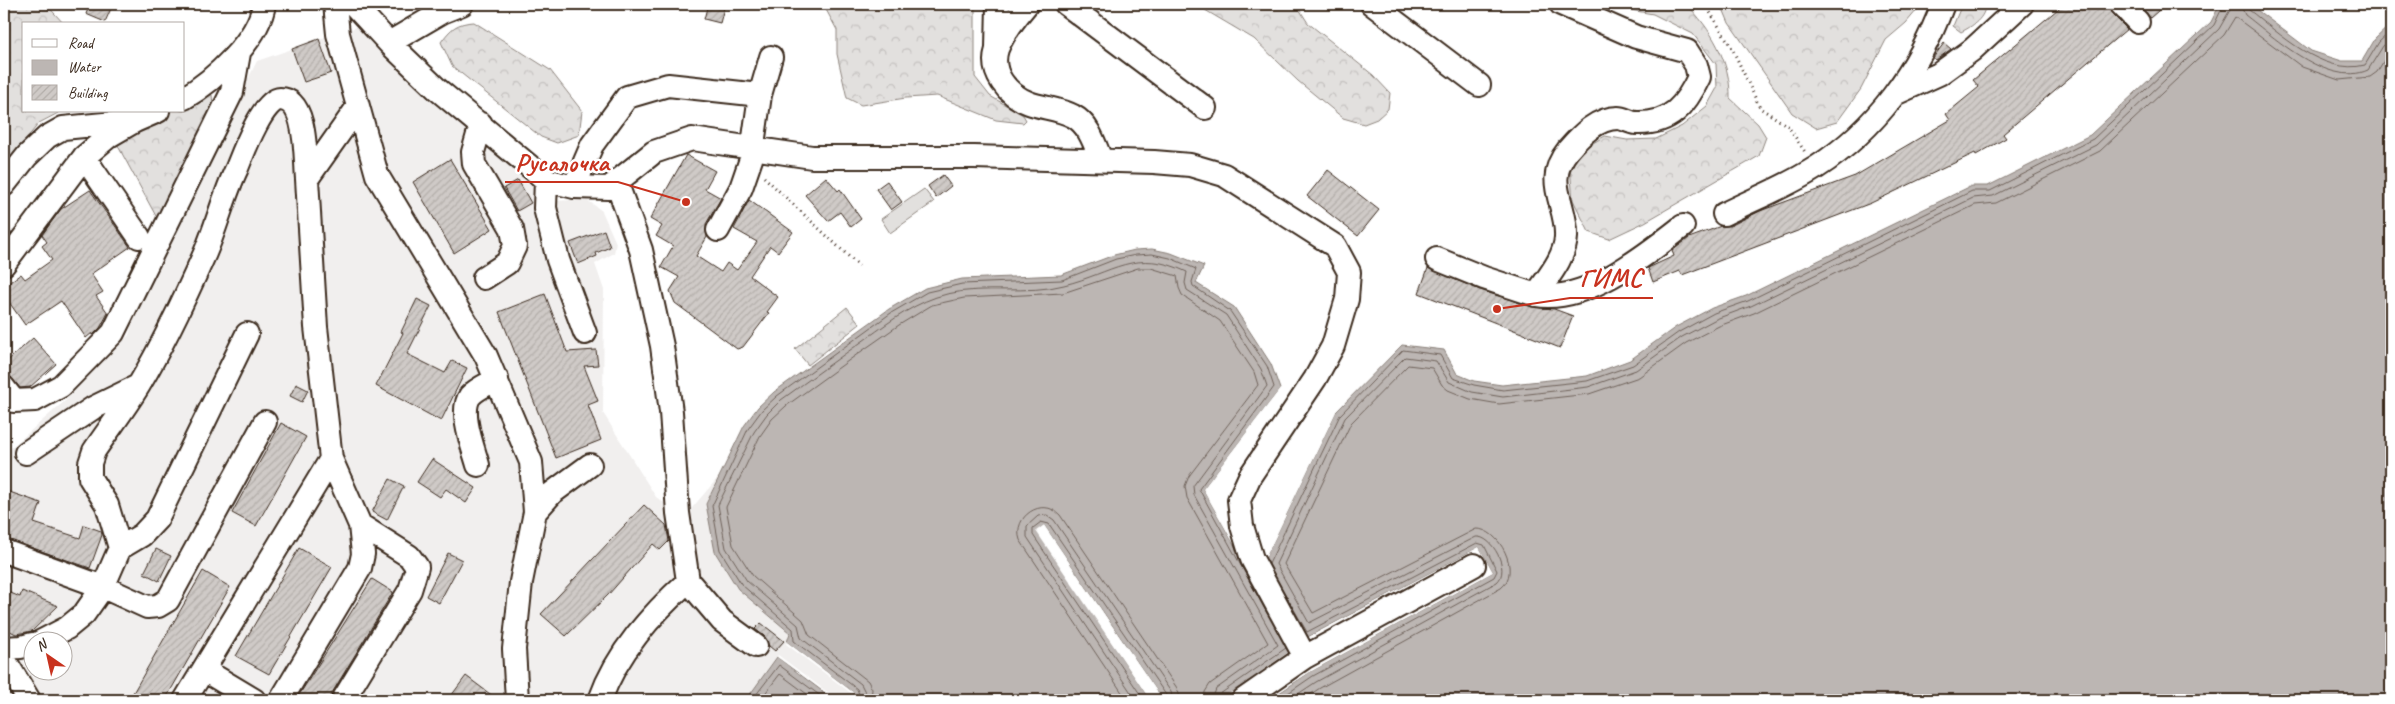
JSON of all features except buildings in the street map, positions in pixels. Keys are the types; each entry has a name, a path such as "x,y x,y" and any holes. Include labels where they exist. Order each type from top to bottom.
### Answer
{"street":[{"path":"185,97 203,87 239,53 253,31 264,4"},
{"path":"335,4 338,34 377,175 468,323 497,379 531,462 535,512 521,582 514,649 517,700"},
{"path":"352,4 388,43 437,89 546,180 574,187 609,188 618,184 654,152 692,139 752,154 812,157 1101,160 1190,165 1224,175 1335,246 1349,272 1347,300 1333,346 1315,380 1250,476 1240,500 1242,526 1252,559 1305,657"},
{"path":"388,43 442,12 462,4"},
{"path":"998,4 996,60 999,80 1013,95 1028,103 1073,116 1090,132 1101,160"},
{"path":"997,49 1026,4"},
{"path":"1066,4 1205,108"},
{"path":"1372,4 1479,85"},
{"path":"1536,295 1562,253 1566,237 1555,186 1558,166 1567,151 1586,131 1598,123 1619,118 1636,124 1672,116 1692,92 1699,77 1696,65 1686,51 1636,37 1561,4"},
{"path":"1724,214 1816,168 1852,141 1881,113 1897,93 1936,22 1943,4"},
{"path":"1897,93 1939,74 1972,50 2022,4"},
{"path":"2121,4 2138,22"},
{"path":"4,388 14,401 35,400 61,386 113,333 232,92 239,53"},
{"path":"718,230 741,188 752,154 760,95 771,57"},
{"path":"574,187 592,145 627,97 668,85 760,95"},
{"path":"120,548 107,505 90,478 90,463 94,451 138,386 166,336 206,250 230,182 254,128 266,107 273,101 280,99 289,102 298,112 302,122 316,327 331,459 360,525 363,554 360,568 281,700"},
{"path":"307,179 357,108"},
{"path":"4,264 84,157 109,136 156,112"},
{"path":"4,185 34,150 47,138 63,128 135,121"},
{"path":"481,124 473,152 474,164 512,229 515,246 507,263 484,278"},
{"path":"84,157 138,237"},
{"path":"546,180 545,208 558,260 585,333"},
{"path":"618,184 641,250 662,346 672,412 678,513 688,581 722,621 756,646"},
{"path":"1437,259 1484,278 1536,295 1549,297 1567,294 1599,282 1641,259 1682,226"},
{"path":"59,632 84,614 103,586 120,548 142,535 157,518 247,334"},
{"path":"478,466 466,416 466,405 471,395 497,379"},
{"path":"26,453 93,408 138,386"},
{"path":"4,551 103,586 147,607 158,606 168,600 265,422"},
{"path":"185,700 331,459"},
{"path":"535,512 552,493 590,466"},
{"path":"343,700 410,590 417,568 409,556 360,525"},
{"path":"1243,700 1305,657 1474,565"},
{"path":"600,700 628,646 660,607 688,581"},
{"path":"4,648 22,647"},
{"path":"4,659 29,700"},
{"path":"204,670 254,700"}],"path":[{"path":"1705,4 1732,48 1760,108 1788,126 1816,168"},
{"path":"752,154 767,181 859,266"}],"shaded area":[{"path":"357,27 477,137 556,201 586,199 602,211 616,243 614,253 595,264 604,290 603,413 656,497 678,513 685,516 722,473 706,504 715,552 738,589 790,633 854,693 849,700 834,700 777,657 746,700 4,700 4,454 66,400 129,335 138,300 257,61 292,49 304,82 331,73 319,39"}],"green space":[{"path":"4,4 46,4 62,22 22,22 22,112 60,112 39,123 4,167"},
{"path":"823,4 975,4 975,77 990,96 1023,115 1026,120 1023,123 996,120 937,96 906,98 861,105 847,98 837,54 837,30"},
{"path":"1206,4 1296,4 1308,23 1373,75 1390,93 1388,109 1377,119 1364,124 1343,118 1298,81 1254,39 1205,10"},
{"path":"1610,4 1686,4 1704,24 1718,47 1727,72 1730,98 1758,124 1766,137 1759,156 1645,222 1609,239 1589,232 1573,200 1570,167 1586,147 1605,136 1627,140 1656,139 1682,126 1707,106 1717,88 1716,64 1693,34 1653,14 1619,8"},
{"path":"1721,4 1922,4 1906,23 1886,40 1861,89 1837,122 1816,128 1792,113 1729,23"},
{"path":"1962,4 1985,4 1985,9 1973,25 1961,32 1953,26"},
{"path":"474,22 550,70 582,111 579,135 557,143 541,137 452,66 441,42 455,27"},
{"path":"208,93 212,95 213,104 167,215 160,219 157,218 118,146 120,141 166,112 185,112 185,102"},
{"path":"924,189 934,202 890,233 881,219"},
{"path":"847,307 860,324 808,365 795,349"}],"water":[{"path":"2220,4 2249,4 2311,51 2342,61 2362,61 2375,39 2391,24 2391,700 1269,700 1310,672 1493,572 1479,547 1304,639 1263,563 1336,412 1402,345 1444,350 1457,374 1474,381 1502,385 1587,376 1630,360 1676,327 1712,308 1746,296 1971,186 1988,186 2090,135 2211,22"},
{"path":"1152,249 1171,253 1204,266 1196,283 1234,307 1271,364 1280,389 1203,489 1293,650 1220,700 1163,700 1044,525 1037,531 1150,700 849,700 854,693 787,642 790,633 738,589 715,552 706,504 744,426 758,407 774,392 889,309 925,288 962,279 1061,275 1114,255 1135,250"},
{"path":"777,657 834,700 746,700"}],"pier":[{"path":"1280,389 1282,390 1206,489 1295,652 1224,700 1220,700 1293,649 1203,489"},
{"path":"1333,411 1336,412 1263,563 1305,639 1479,547 1493,572 1310,672 1267,700 1309,670 1489,571 1478,551 1305,641 1260,563"},
{"path":"1044,525 1163,700 1160,700 1044,529 1040,532 1152,700 1150,700 1036,531"},
{"path":"787,642 854,693 849,700 846,700 851,693 786,644"},
{"path":"778,655 835,698 836,700 777,657"}],"place":[{"name":"Русалочка","path":"686,202"},
{"name":"ГИМС","path":"1497,309"}]}
